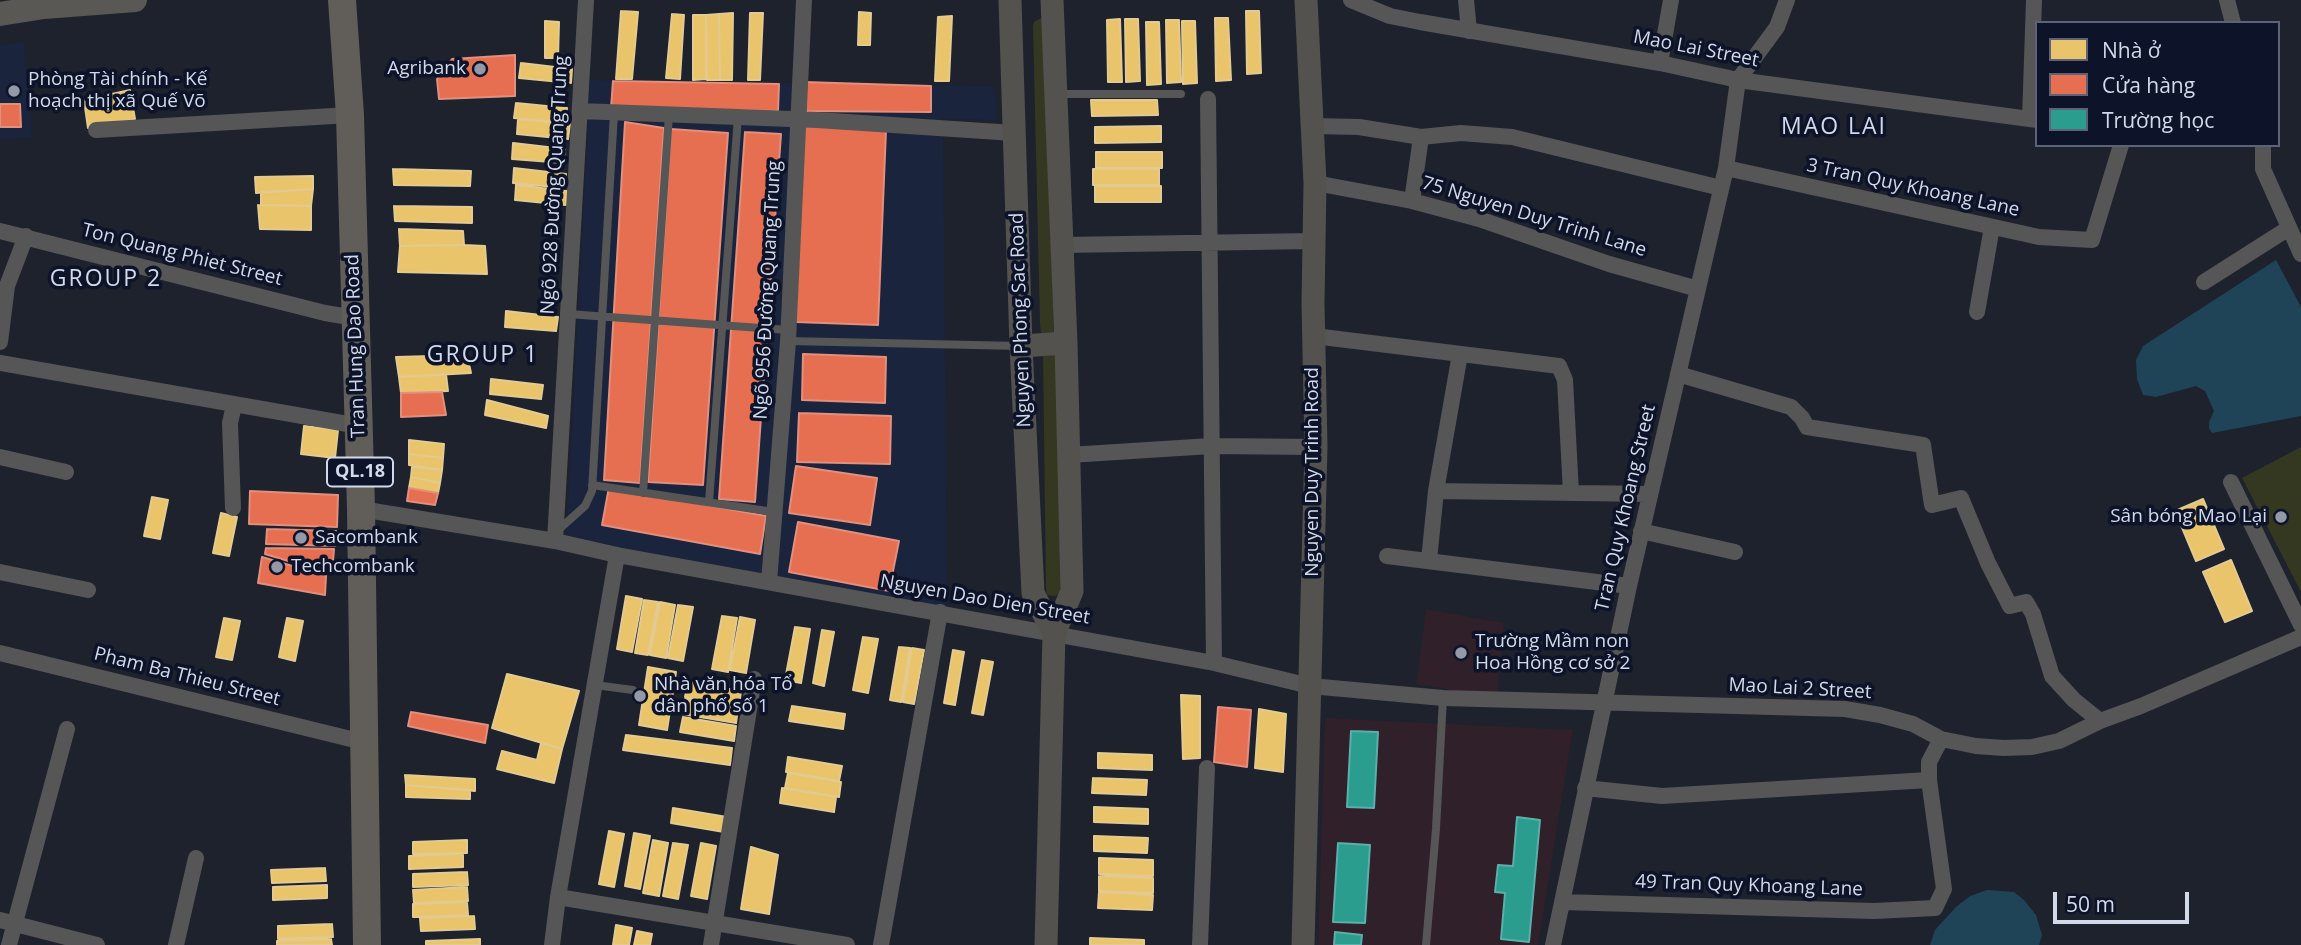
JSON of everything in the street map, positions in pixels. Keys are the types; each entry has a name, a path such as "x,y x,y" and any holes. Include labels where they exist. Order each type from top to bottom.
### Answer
{"highway":[{"name":"Tran Hung Dao Road","path":"342,0 350,116 359,426 367,945"}],"main road":[{"path":"1,9 135,0"},
{"name":"Nguyen Phong Sac Road","path":"1010,0 1021,346 1033,593 1054,634"},
{"name":"Nguyen Phong Sac Road","path":"1046,945 1054,634 1072,591 1066,343 1052,0"},
{"name":"Nguyen Duy Trinh Road","path":"1303,945 1316,447 1315,183 1306,0"},
{"path":"1021,346 1066,343"}],"street":[{"name":"Ngõ 928 Đường Quang Trung","path":"555,537 586,0"},
{"name":"Ngõ 956 Đường Quang Trung","path":"769,582 788,335 804,0"},
{"name":"Mao Lai Street","path":"1351,0 1390,16 1660,63 1738,80 2034,120"},
{"path":"1466,0 1469,30"},
{"path":"1660,63 1671,0"},
{"path":"1738,80 1777,27 1787,0"},
{"path":"2034,0 2034,120"},
{"path":"2227,0 2232,21"},
{"name":"Tran Quy Khoang Street","path":"1553,945 1641,531 1726,168 1738,80"},
{"path":"1208,99 1214,663"},
{"path":"580,111 1014,133"},
{"path":"96,130 350,116"},
{"path":"1312,126 1359,127 1421,137 1461,133 1513,137 1721,188"},
{"path":"1412,201 1421,137"},
{"name":"3 Tran Quy Khoang Lane","path":"1726,168 2039,237 2092,240 2120,147"},
{"path":"2263,147 2263,169 2301,254"},
{"name":"75 Nguyen Duy Trinh Lane","path":"1315,183 1412,201 1479,219 1609,264 1698,289"},
{"path":"1977,312 1992,227"},
{"path":"2204,282 2288,228"},
{"name":"Ton Quang Phiet Street","path":"0,231 325,313 355,318"},
{"path":"0,342 7,286 26,236"},
{"path":"1062,245 1314,241"},
{"path":"1314,336 1559,366 1565,380 1571,493"},
{"path":"1429,560 1436,491 1460,354"},
{"path":"0,363 359,426"},
{"path":"1678,374 1791,407 1807,427 1923,444 1932,505 1961,498 1988,563 2010,606 2026,602 2033,614 2052,676 2074,700 2100,721"},
{"path":"233,508 230,423 234,405"},
{"path":"1069,455 1211,446 1316,447"},
{"path":"0,457 66,472"},
{"path":"2231,482 2301,625"},
{"path":"1436,491 1650,494"},
{"name":"Nguyen Dao Dien Street","path":"361,509 555,537 617,555 1214,663 1310,686 1443,698 1604,702"},
{"path":"1641,531 1735,552"},
{"path":"552,945 617,555"},
{"path":"1387,556 1629,586"},
{"path":"0,572 88,590"},
{"path":"881,945 940,612"},
{"name":"Mao Lai 2 Street","path":"1604,702 1846,709 1913,724 1941,739 1976,746 2032,747 2059,741 2100,721 2301,637"},
{"name":"Pham Ba Thieu Street","path":"0,653 363,742"},
{"path":"711,945 754,679"},
{"path":"9,945 7,922 67,729"},
{"path":"1585,788 1662,796 1929,780 1929,762 1941,739"},
{"path":"1200,945 1207,768"},
{"name":"49 Tran Quy Khoang Lane","path":"1562,902 1874,911 1935,908 1944,889 1929,780"},
{"path":"176,945 196,858"},
{"path":"558,897 848,945"},
{"path":"7,922 97,945"}],"lane":[{"path":"1056,94 1181,94"},
{"path":"555,537 585,506 592,485 614,113"},
{"path":"643,493 669,115"},
{"path":"709,502 738,117"},
{"path":"568,314 722,325 788,335 1021,346"},
{"path":"592,485 774,512"},
{"path":"595,685 634,690"},
{"path":"1426,945 1443,698"}],"shaded area":[{"name":"Phòng Tài chính - Kế hoạch thị xã Quế Võ","path":"24,42 32,137 0,140 0,45"},
{"path":"590,80 994,86 997,120 943,119 947,612 566,544"},
{"path":"2276,260 2301,307 2301,416 2212,433 2209,422 2214,411 2205,391 2196,386 2156,397 2143,395 2137,379 2136,360 2143,346"},
{"name":"Trường Mầm non Hoa Hồng cơ sở 2","path":"1426,609 1504,623 1497,697 1416,684"},
{"path":"1325,718 1573,730 1538,945 1318,945"},
{"path":"1987,890 2014,892 2024,900 2036,915 2042,935 2039,945 1930,945 1935,930 1956,907 1970,896"}],"green space":[{"path":"1041,18 1044,20 1054,336 1041,335 1040,323 1033,27 1034,22"},
{"path":"1043,352 1056,355 1062,592 1055,596 1047,595 1046,589"},
{"name":"Sân bóng Mao Lại","path":"2301,447 2301,592 2242,478"}],"building: Nhà ở":[{"path":"621,11 638,12 632,79 616,79"},
{"path":"1246,11 1259,11 1261,73 1247,74"},
{"path":"859,12 871,13 870,45 858,45"},
{"path":"733,13 732,80 720,80 719,14"},
{"path":"750,13 763,13 760,80 748,80"},
{"path":"672,14 684,15 680,79 666,78"},
{"path":"719,14 720,80 707,80 706,15"},
{"path":"693,15 706,15 706,79 693,80"},
{"path":"952,16 949,81 935,81 938,17"},
{"path":"1215,18 1228,18 1231,80 1216,81"},
{"path":"1120,19 1122,82 1108,82 1107,20"},
{"path":"1125,19 1138,19 1140,81 1126,82"},
{"path":"1166,20 1179,20 1181,82 1167,83"},
{"path":"545,21 559,22 558,58 545,58"},
{"path":"1182,21 1195,21 1197,83 1183,84"},
{"path":"1146,22 1159,22 1161,84 1147,85"},
{"path":"521,63 572,69 571,83 519,78"},
{"path":"130,90 135,119 88,128 84,100"},
{"path":"1091,100 1157,100 1158,115 1092,116"},
{"path":"516,103 567,108 566,123 514,118"},
{"path":"518,119 570,124 568,139 517,134"},
{"path":"1161,126 1161,142 1095,143 1095,127"},
{"path":"513,143 565,149 564,163 512,159"},
{"path":"1096,152 1162,152 1162,168 1096,168"},
{"path":"514,168 566,174 564,188 513,183"},
{"path":"393,169 471,171 470,186 394,185"},
{"path":"1093,169 1159,169 1159,185 1093,185"},
{"path":"313,176 313,189 256,193 255,177"},
{"path":"516,185 567,191 566,205 515,200"},
{"path":"1095,186 1161,186 1161,202 1095,202"},
{"path":"313,189 311,206 261,205 261,192"},
{"path":"258,205 311,206 311,230 260,229"},
{"path":"394,206 472,207 472,223 395,221"},
{"path":"399,229 463,231 464,245 400,246"},
{"path":"400,246 485,246 487,274 398,272"},
{"path":"506,311 558,317 556,331 505,327"},
{"path":"467,355 471,373 399,377 396,357"},
{"path":"446,374 448,391 401,393 399,377"},
{"path":"491,379 543,385 541,399 490,394"},
{"path":"487,400 548,416 546,428 485,415"},
{"path":"304,426 338,430 335,458 301,454"},
{"path":"409,440 444,444 443,458 409,454"},
{"path":"409,454 443,458 442,470 409,465"},
{"path":"412,467 442,470 440,483 411,477"},
{"path":"411,477 440,483 438,493 409,488"},
{"path":"152,497 168,500 160,539 144,536"},
{"path":"2203,499 2224,549 2196,561 2175,511"},
{"path":"221,513 237,517 229,556 213,553"},
{"path":"2231,560 2252,611 2225,622 2203,572"},
{"path":"626,596 642,599 632,652 617,649"},
{"path":"644,600 658,602 648,655 635,653"},
{"path":"660,602 675,605 666,658 650,655"},
{"path":"678,605 693,607 683,661 668,658"},
{"path":"722,616 737,618 728,672 712,669"},
{"path":"740,617 755,620 746,673 730,670"},
{"path":"224,618 240,621 232,660 216,657"},
{"path":"287,618 303,621 295,661 279,657"},
{"path":"795,627 810,629 801,683 785,680"},
{"path":"822,630 834,632 824,686 813,683"},
{"path":"863,637 878,639 868,693 853,690"},
{"path":"899,647 910,648 901,702 890,700"},
{"path":"912,648 924,650 914,704 903,702"},
{"path":"953,650 964,652 955,705 944,703"},
{"path":"982,660 993,662 983,715 972,713"},
{"path":"648,667 676,672 667,730 639,725"},
{"path":"507,674 579,691 562,749 492,728"},
{"path":"688,682 741,691 739,706 685,697"},
{"path":"1181,695 1200,696 1200,758 1183,759"},
{"path":"685,699 738,708 736,723 682,714"},
{"path":"792,706 845,714 843,729 789,721"},
{"path":"1259,709 1286,714 1283,772 1255,768"},
{"path":"683,717 736,726 734,741 680,732"},
{"path":"626,735 732,748 730,765 623,750"},
{"path":"541,743 562,749 554,783 497,769 502,751 537,760"},
{"path":"1098,753 1152,755 1152,770 1098,768"},
{"path":"788,757 842,766 839,781 786,772"},
{"path":"788,773 841,782 839,797 785,788"},
{"path":"405,775 475,779 475,791 406,785"},
{"path":"1093,778 1147,780 1146,795 1092,793"},
{"path":"406,785 470,790 470,799 406,797"},
{"path":"782,788 836,797 834,812 780,803"},
{"path":"1094,807 1148,809 1148,824 1094,822"},
{"path":"673,808 727,817 724,832 671,823"},
{"path":"609,831 624,834 614,887 599,884"},
{"path":"634,833 650,836 640,889 625,886"},
{"path":"1094,836 1148,838 1147,853 1094,851"},
{"path":"467,840 467,853 413,854 413,842"},
{"path":"653,840 668,843 659,896 643,893"},
{"path":"673,843 688,845 678,899 663,896"},
{"path":"701,843 716,846 707,899 691,896"},
{"path":"751,847 778,855 769,914 741,909"},
{"path":"463,854 463,867 409,869 409,856"},
{"path":"1099,858 1153,860 1153,876 1099,874"},
{"path":"325,868 326,881 272,883 271,870"},
{"path":"467,872 468,885 413,887 413,874"},
{"path":"1099,876 1153,878 1153,893 1099,891"},
{"path":"327,885 327,898 273,900 273,887"},
{"path":"467,887 468,901 414,903 413,890"},
{"path":"1099,892 1153,895 1152,910 1098,908"},
{"path":"467,902 468,915 413,917 413,904"},
{"path":"474,916 475,929 421,931 420,918"},
{"path":"332,924 333,937 278,939 278,926"},
{"path":"616,925 632,928 629,945 613,945"},
{"path":"637,931 652,934 650,945 634,945"},
{"path":"1090,938 1144,940 1144,945 1090,945"},
{"path":"331,939 332,945 277,945 277,941"},
{"path":"480,939 480,945 426,945 426,941"}],"building: Cửa hàng":[{"name":"Agribank","path":"515,55 515,96 439,99 437,79 452,59"},
{"path":"613,81 779,84 778,111 611,108"},
{"path":"804,82 931,86 931,112 803,111"},
{"path":"0,104 20,104 21,127 0,127"},
{"path":"625,122 664,128 640,483 604,480"},
{"path":"803,126 886,130 878,325 796,322"},
{"path":"671,129 728,133 703,485 648,482"},
{"path":"745,132 781,134 755,502 719,499"},
{"path":"803,354 886,357 885,403 802,400"},
{"path":"442,392 446,415 401,417 401,393"},
{"path":"799,413 891,416 890,464 797,462"},
{"path":"796,466 877,478 870,525 789,513"},
{"path":"609,487 766,516 760,554 602,525"},
{"path":"409,488 438,493 435,505 407,501"},
{"path":"250,491 338,495 337,527 249,524"},
{"path":"798,522 899,541 889,591 789,572"},
{"name":"Sacombank","path":"267,529 336,531 335,546 266,544"},
{"path":"266,548 334,549 332,574 265,554"},
{"name":"Techcombank","path":"262,557 326,576 325,595 258,583"},
{"path":"1218,707 1251,710 1247,767 1214,762"},
{"path":"411,712 488,725 485,743 408,726"}],"building: Trường học":[{"path":"1351,731 1378,732 1374,808 1347,807"},
{"path":"1517,817 1540,820 1529,942 1501,939 1505,893 1495,892 1498,865 1513,866"},
{"path":"1338,843 1370,845 1365,923 1333,922"},
{"path":"1335,932 1362,935 1361,945 1334,945"}],"place":[{"name":"Agribank","path":"480,69"},
{"name":"Phòng Tài chính - Kế hoạch thị xã Quế Võ","path":"14,91"},
{"name":"Sân bóng Mao Lại","path":"2281,517"},
{"name":"Sacombank","path":"301,538"},
{"name":"Techcombank","path":"277,567"},
{"name":"Trường Mầm non Hoa Hồng cơ sở 2","path":"1461,653"},
{"name":"Nhà văn hóa Tổ dân phố số 1","path":"640,696"}],"district":[{"name":"MAO LAI","path":"1834,127"},
{"name":"GROUP 2","path":"106,279"},
{"name":"GROUP 1","path":"483,355"}]}
